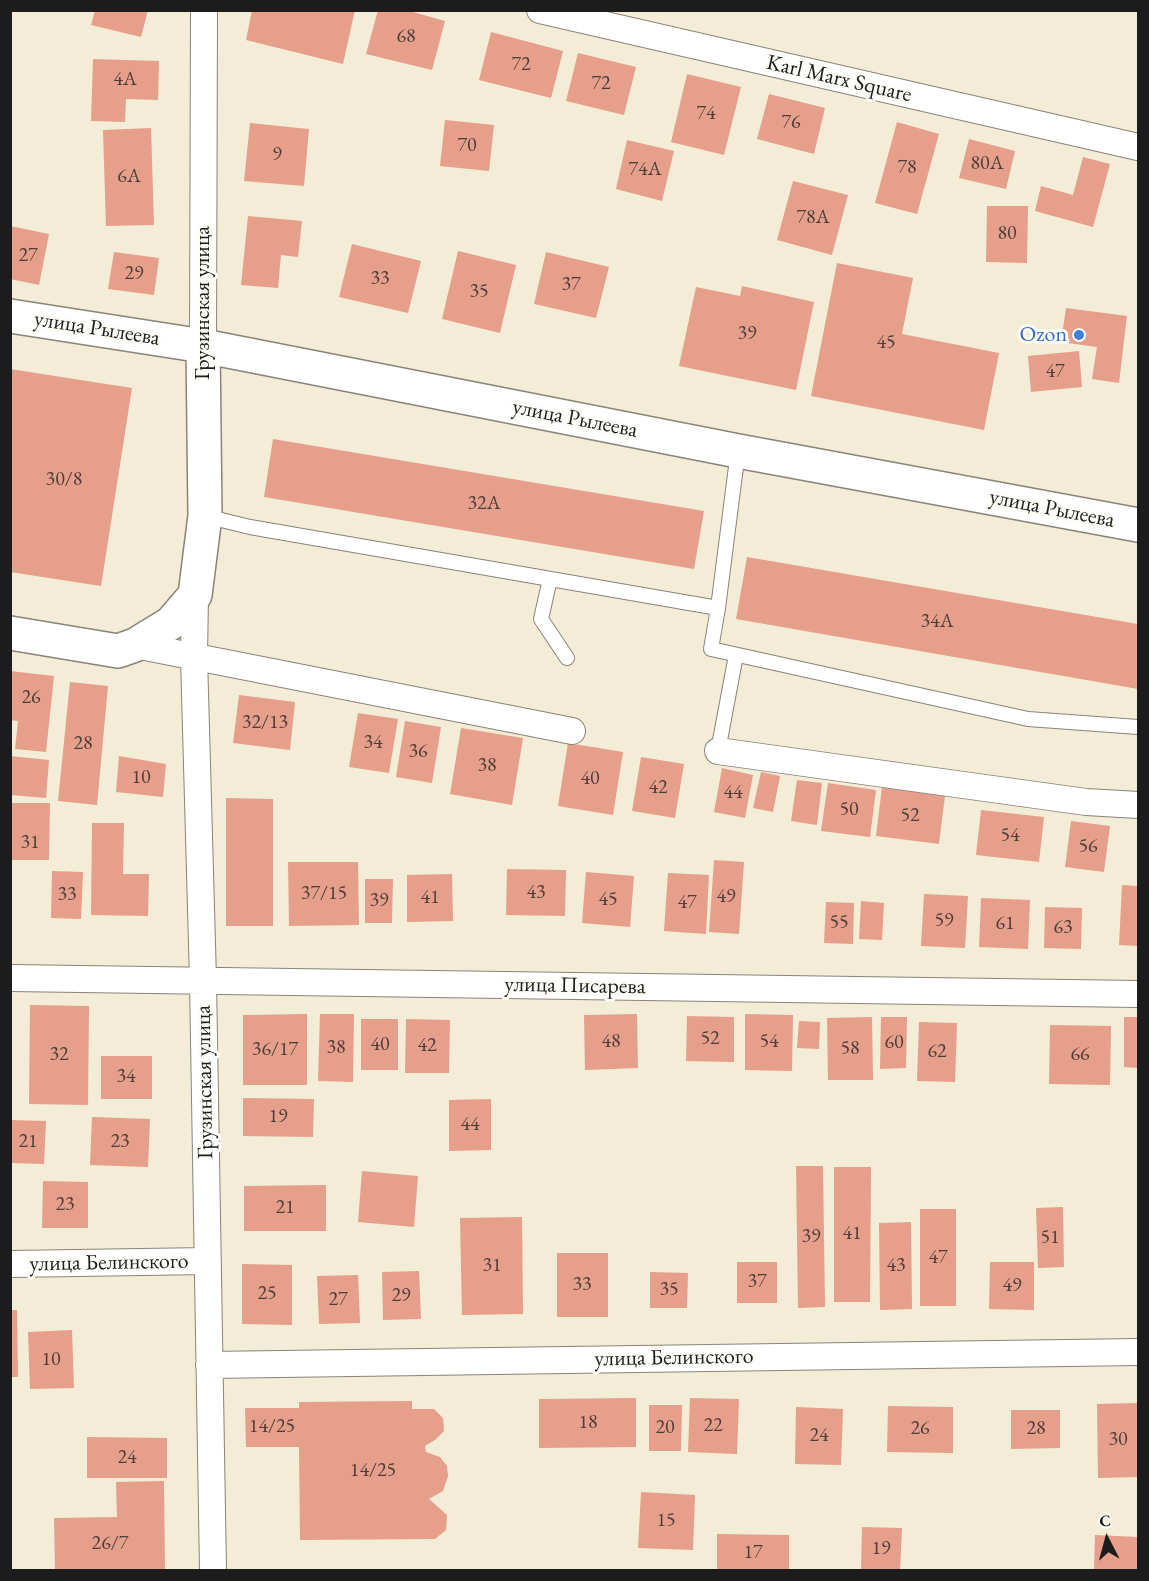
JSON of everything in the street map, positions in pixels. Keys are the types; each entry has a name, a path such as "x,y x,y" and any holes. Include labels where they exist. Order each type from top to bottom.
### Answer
{"street":[{"name":"Грузинская улица","path":"204,10 205,516 195,594 194,657 203,980 213,1570"},
{"name":"Karl Marx Square","path":"540,10 1138,147"},
{"name":"улица Рылеева","path":"10,316 203,346 1138,525"},
{"path":"10,633 118,651 135,645 171,623 195,594"},
{"path":"135,645 572,731"},
{"path":"718,751 1086,802 1138,805"},
{"name":"улица Писарева","path":"10,978 1138,994"},
{"name":"улица Белинского","path":"10,1264 208,1261"},
{"name":"улица Белинского","path":"209,1365 1138,1352"}],"lane":[{"path":"738,450 711,650 1028,719 1138,727"},
{"path":"205,516 250,527 718,608"},
{"path":"550,579 541,619 567,658"},
{"path":"718,751 736,655"}],"building":[{"path":"95,10 148,10 141,37 91,25"},
{"path":"252,10 355,10 343,64 246,40"},
{"path":"378,10 406,10 445,21 432,70 366,54"},
{"path":"491,32 563,51 551,98 479,80"},
{"path":"578,53 636,67 624,115 566,101"},
{"path":"93,59 159,61 158,100 126,99 125,122 91,121"},
{"path":"687,74 741,87 724,155 671,142"},
{"path":"769,94 825,108 814,154 757,139"},
{"path":"445,120 494,125 489,171 440,166"},
{"path":"897,122 939,134 917,214 875,203"},
{"path":"250,123 309,129 304,186 244,181"},
{"path":"151,128 154,225 106,226 103,130"},
{"path":"969,139 1015,151 1006,189 959,178"},
{"path":"627,140 674,151 662,201 616,189"},
{"path":"1083,157 1110,164 1093,227 1035,211 1041,186 1073,195"},
{"path":"793,181 848,195 832,255 777,240"},
{"path":"987,206 1028,206 1027,263 986,262"},
{"path":"248,216 302,221 298,257 281,255 278,288 241,285"},
{"path":"10,226 49,234 39,285 10,279"},
{"path":"352,244 421,261 408,313 339,297"},
{"path":"458,251 516,265 500,333 442,319"},
{"path":"114,252 159,258 154,295 108,289"},
{"path":"546,252 609,267 596,318 534,304"},
{"path":"837,263 913,278 902,334 999,353 984,430 811,396"},
{"path":"742,286 814,302 796,390 679,366 696,287 740,296"},
{"path":"1066,308 1127,316 1119,383 1092,379 1097,347 1061,342"},
{"path":"1079,351 1082,387 1031,392 1028,356"},
{"path":"10,369 132,388 101,586 10,572"},
{"path":"273,439 704,511 694,569 264,497"},
{"path":"747,557 1138,624 1138,689 736,619"},
{"path":"10,671 54,676 46,752 15,749 18,721 10,720"},
{"path":"70,682 108,686 97,805 58,801"},
{"path":"239,695 295,702 290,750 233,743"},
{"path":"358,713 398,719 389,773 349,767"},
{"path":"405,721 441,727 432,783 396,777"},
{"path":"461,728 523,738 512,805 450,794"},
{"path":"568,743 623,752 613,815 558,806"},
{"path":"10,756 49,760 46,798 10,795"},
{"path":"119,756 166,764 163,797 116,792"},
{"path":"641,757 684,764 675,818 632,811"},
{"path":"722,768 753,775 745,818 714,812"},
{"path":"761,772 780,776 773,812 753,808"},
{"path":"797,780 822,783 817,825 791,821"},
{"path":"828,783 876,790 870,837 821,831"},
{"path":"882,787 945,796 939,844 876,836"},
{"path":"226,798 273,799 273,926 226,926"},
{"path":"11,803 50,803 49,860 10,860"},
{"path":"981,810 1044,817 1039,862 976,855"},
{"path":"1071,821 1110,826 1104,872 1065,867"},
{"path":"92,823 124,823 123,874 149,874 148,916 91,915"},
{"path":"714,860 744,862 739,934 709,932"},
{"path":"288,862 358,862 359,925 289,926"},
{"path":"507,869 566,870 565,916 506,915"},
{"path":"52,871 83,872 81,919 51,918"},
{"path":"586,872 634,876 630,927 582,923"},
{"path":"668,873 709,875 706,934 664,931"},
{"path":"452,874 453,921 407,922 407,875"},
{"path":"365,879 393,879 392,923 365,923"},
{"path":"1122,885 1138,886 1138,946 1119,945"},
{"path":"924,894 968,896 965,948 921,946"},
{"path":"981,898 1030,900 1028,949 979,947"},
{"path":"861,901 884,903 882,940 859,939"},
{"path":"826,902 854,903 853,944 824,943"},
{"path":"1045,907 1082,908 1081,949 1044,948"},
{"path":"30,1005 89,1006 88,1105 29,1104"},
{"path":"307,1014 307,1085 243,1085 243,1015"},
{"path":"320,1014 354,1014 353,1082 318,1081"},
{"path":"637,1014 638,1068 585,1070 584,1015"},
{"path":"745,1014 793,1015 792,1071 745,1070"},
{"path":"687,1016 734,1017 734,1062 686,1061"},
{"path":"872,1017 873,1080 828,1080 827,1018"},
{"path":"881,1017 907,1017 906,1068 880,1069"},
{"path":"1124,1017 1138,1017 1138,1068 1124,1067"},
{"path":"361,1019 398,1019 398,1070 361,1070"},
{"path":"406,1019 450,1020 449,1073 405,1073"},
{"path":"799,1021 820,1022 819,1049 797,1048"},
{"path":"919,1022 957,1023 955,1082 917,1081"},
{"path":"1050,1025 1111,1026 1110,1085 1049,1084"},
{"path":"101,1056 152,1056 152,1099 101,1099"},
{"path":"243,1098 314,1099 313,1137 243,1136"},
{"path":"491,1099 491,1150 449,1151 449,1100"},
{"path":"92,1117 150,1119 148,1167 90,1165"},
{"path":"10,1120 46,1121 44,1164 10,1163"},
{"path":"796,1166 823,1166 825,1307 798,1308"},
{"path":"834,1167 871,1167 870,1302 834,1302"},
{"path":"362,1171 418,1176 414,1227 358,1222"},
{"path":"43,1181 88,1182 88,1228 42,1228"},
{"path":"326,1185 326,1231 244,1231 244,1186"},
{"path":"1063,1207 1064,1267 1038,1268 1036,1208"},
{"path":"920,1209 956,1209 956,1306 920,1306"},
{"path":"522,1217 523,1314 462,1315 460,1218"},
{"path":"911,1222 912,1309 880,1310 879,1223"},
{"path":"557,1253 608,1253 608,1317 557,1317"},
{"path":"737,1262 777,1262 777,1303 737,1303"},
{"path":"990,1262 1034,1262 1034,1310 989,1309"},
{"path":"242,1264 292,1265 292,1325 242,1324"},
{"path":"419,1271 421,1319 383,1320 382,1272"},
{"path":"650,1272 688,1273 687,1308 650,1308"},
{"path":"358,1275 360,1323 319,1324 317,1276"},
{"path":"10,1310 17,1310 18,1377 10,1377"},
{"path":"72,1330 74,1388 30,1389 28,1332"},
{"path":"636,1398 636,1447 539,1448 539,1399"},
{"path":"690,1398 739,1399 737,1454 688,1452"},
{"path":"412,1401 412,1409 434,1409 443,1418 444,1431 425,1446 426,1452 440,1457 447,1466 448,1476 443,1491 429,1499 447,1515 446,1530 435,1539 300,1540 299,1447 246,1447 245,1408 299,1408 299,1402"},
{"path":"1138,1403 1138,1477 1098,1478 1097,1404"},
{"path":"649,1405 682,1405 681,1451 649,1451"},
{"path":"888,1406 953,1407 953,1453 887,1452"},
{"path":"796,1407 843,1409 841,1465 795,1464"},
{"path":"1011,1410 1060,1410 1060,1448 1011,1449"},
{"path":"87,1437 167,1438 167,1478 87,1478"},
{"path":"164,1481 165,1570 55,1570 54,1518 117,1517 116,1482"},
{"path":"641,1492 695,1495 693,1550 638,1548"},
{"path":"862,1527 902,1528 900,1570 861,1570"},
{"path":"717,1534 789,1535 789,1570 717,1570"},
{"path":"1095,1535 1138,1537 1137,1570 1094,1570"}],"place":[{"name":"Ozon","path":"1079,335"}]}
